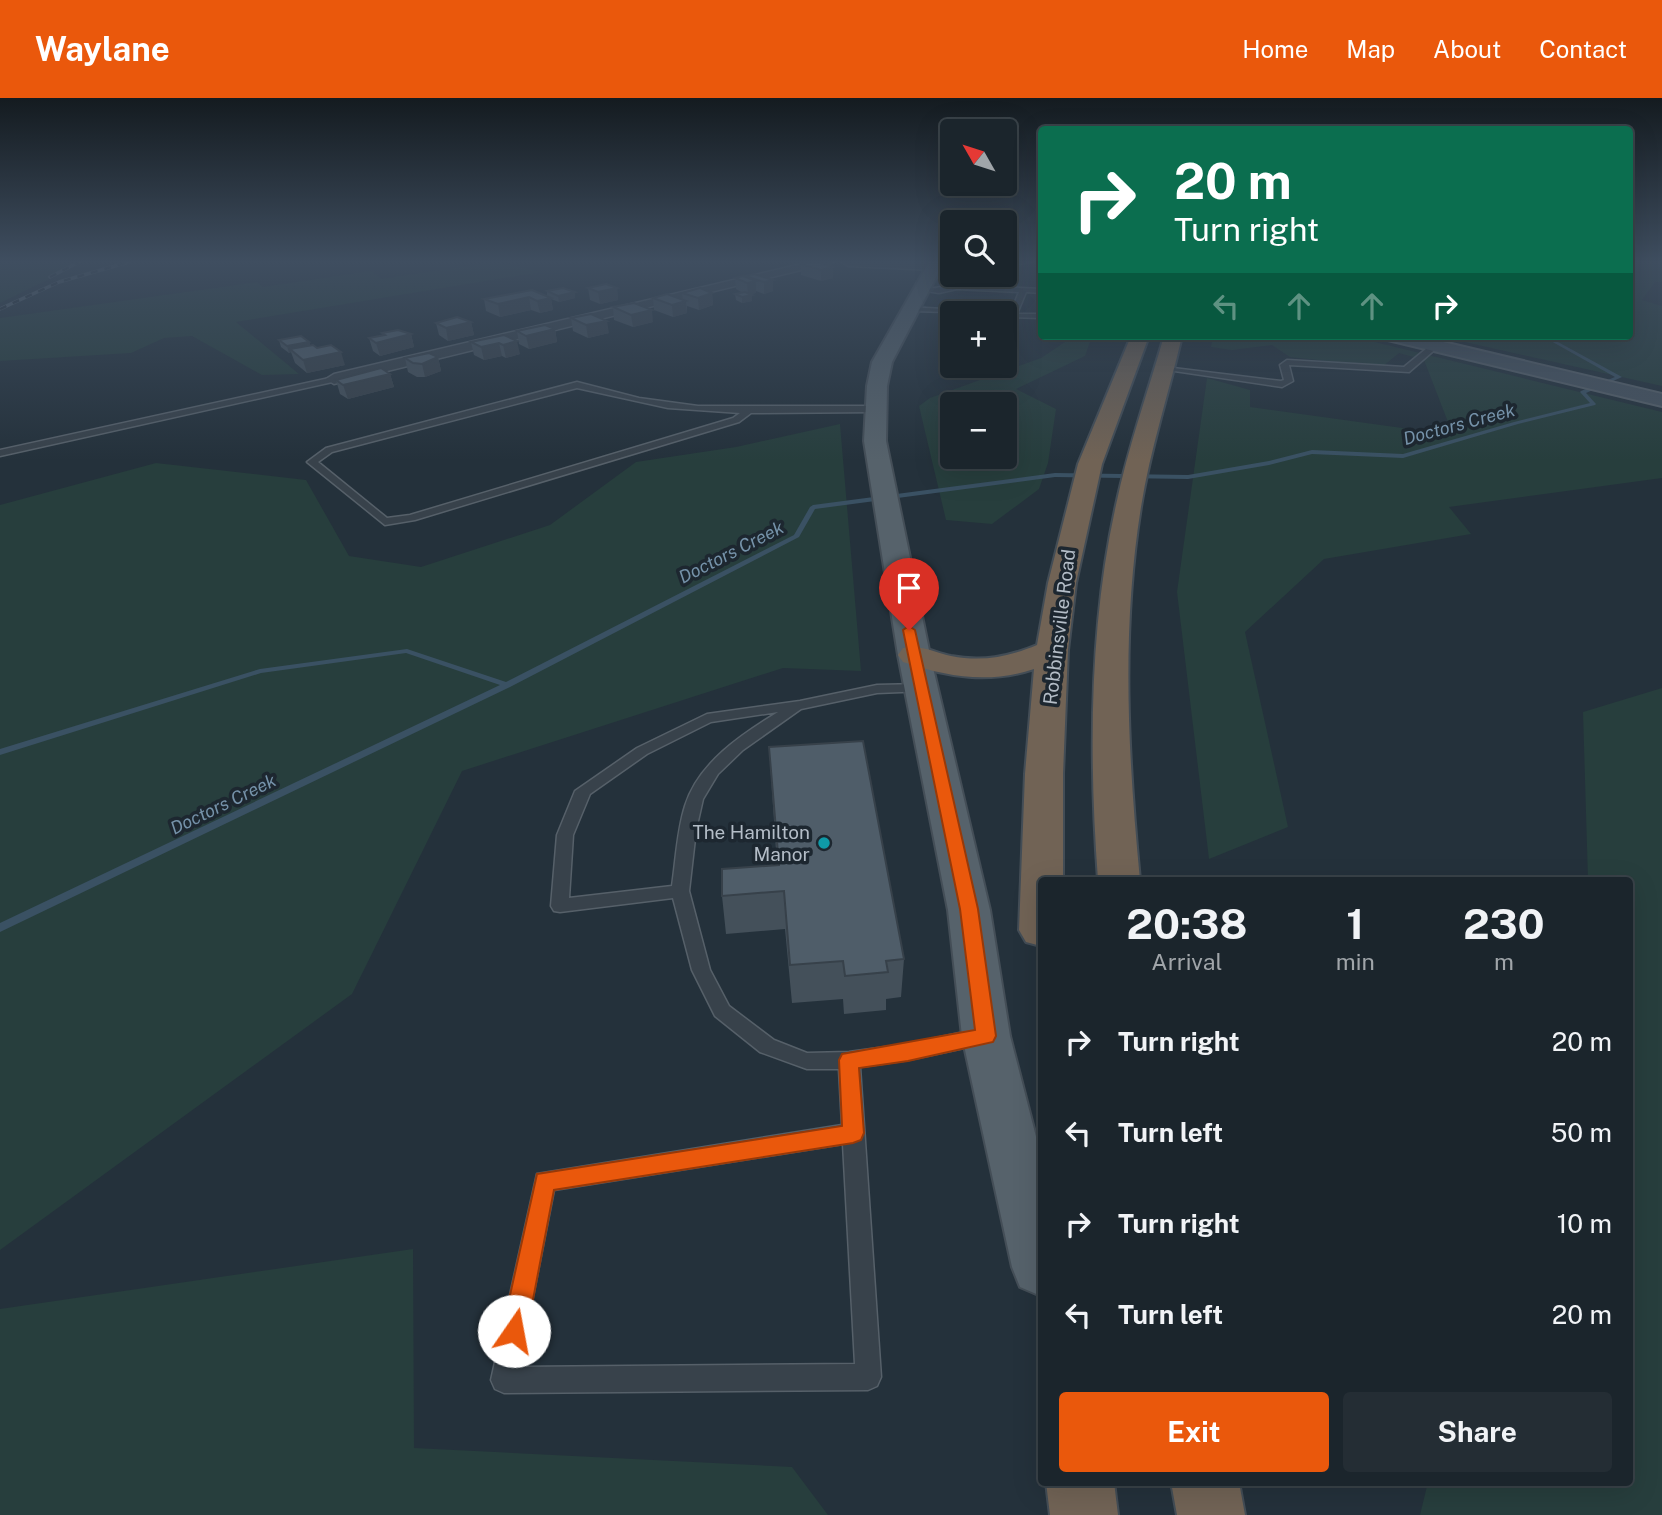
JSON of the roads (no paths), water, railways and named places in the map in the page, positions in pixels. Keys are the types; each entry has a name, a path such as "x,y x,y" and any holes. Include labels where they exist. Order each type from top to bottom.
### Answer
{"highway":[{"name":"Robbinsville Road","path":"1042,877 1044,774 1052,650 1062,583 1087,474 1138,340"},
{"path":"1119,877 1112,768 1117,593 1135,474 1172,340"},
{"path":"917,672 949,667 983,670 1020,666 1052,650"},
{"path":"1080,1486 1084,1515"},
{"path":"1206,1486 1211,1515"}],"main road":[{"path":"901,328 882,362 875,409 875,441 917,672 969,909 986,1036 1038,1254"}],"street":[{"path":"334,379 549,328"},
{"path":"1411,340 1661,400"}],"lane":[{"path":"1165,369 1282,384 1289,382 1284,365 1287,362 1406,370 1435,346"},
{"path":"0,453 334,379"},
{"path":"747,412 736,420 411,518 385,522 312,462 329,450 577,385 592,386 638,401 747,412 875,409"},
{"path":"680,891 560,906 565,835 583,791 642,751 707,718 800,705 877,689 917,672"},
{"path":"800,705 750,735 716,768 694,800 680,891 701,970 722,1011 767,1046 807,1061 849,1060 908,1052 986,1036"},
{"path":"849,1060 868,1377 504,1380 545,1181 853,1133"}],"waterway":[{"name":"Doctors Creek","path":"507,685 797,536 813,507 1055,475 1188,477 1269,463 1312,452 1403,456 1593,404 1583,392 1619,377 1551,340"},
{"path":"0,752 260,671 407,651 507,685"},
{"name":"Doctors Creek","path":"0,928 507,685"}],"place":[{"name":"The Hamilton Manor","path":"824,843"}]}
